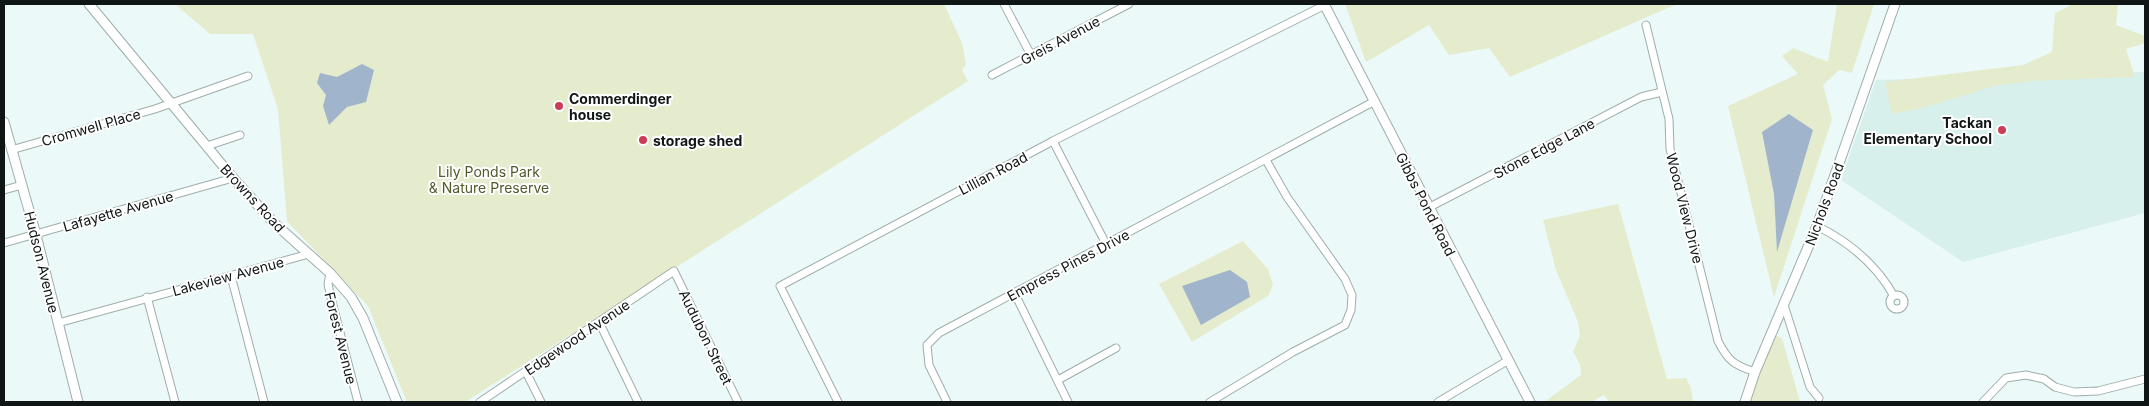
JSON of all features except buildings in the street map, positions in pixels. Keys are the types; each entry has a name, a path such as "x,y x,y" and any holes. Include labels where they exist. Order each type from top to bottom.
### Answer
{"street":[{"name":"Browns Road","path":"89,4 233,178 273,222 330,273 351,297 363,318 397,402"},
{"path":"1004,4 1031,55"},
{"name":"Greis Avenue","path":"992,75 1129,4"},
{"name":"Gibbs Pond Road","path":"1324,4 1507,361 1530,402"},
{"name":"Lillian Road","path":"838,402 780,286 1053,142 1324,4"},
{"name":"Nichols Road","path":"1745,402 1817,226 1895,4"},
{"name":"Wood View Drive","path":"1646,25 1669,119 1670,149 1718,341 1727,358 1739,366 1756,372"},
{"name":"Cromwell Place","path":"11,150 146,112 169,102 248,76"},
{"name":"Stone Edge Lane","path":"1428,208 1641,97 1662,92"},
{"name":"Empress Pines Drive","path":"947,402 929,364 927,345 939,333 1373,102"},
{"name":"Hudson Avenue","path":"4,122 36,235 78,402"},
{"path":"207,146 240,136"},
{"path":"1053,142 1106,244"},
{"path":"1210,402 1293,352 1345,325 1351,310 1352,295 1344,280 1287,197 1266,160"},
{"name":"Lafayette Avenue","path":"4,243 233,178"},
{"path":"4,190 22,185"},
{"path":"1817,226 1830,232 1864,257 1886,280 1894,296"},
{"name":"Lakeview Avenue","path":"58,323 309,254"},
{"name":"Edgewood Avenue","path":"480,402 674,271"},
{"name":"Audubon Street","path":"674,271 738,402"},
{"name":"Forest Avenue","path":"330,273 328,284 331,298 358,402"},
{"path":"231,276 264,402"},
{"path":"1015,294 1068,402"},
{"path":"147,297 175,402"},
{"path":"1784,305 1810,386 1819,398"},
{"path":"599,322 638,402"},
{"path":"1058,380 1116,348"},
{"path":"1438,402 1507,361"},
{"path":"526,372 541,402"},
{"path":"1983,402 2006,378 2026,375 2044,379 2055,387 2074,392 2098,391 2145,379"}],"shaded area":[{"name":"Tackan Elementary School","path":"2145,72 2145,213 1963,262 1841,180 1876,80"}],"green space":[{"name":"Lily Ponds Park & Nature Preserve","path":"175,4 944,4 962,43 966,64 962,70 968,81 465,402 407,402 368,306 287,221 278,109 253,34 210,34"},
{"path":"1345,4 1677,4 1510,77 1489,48 1449,55 1429,25 1366,62"},
{"path":"1837,4 1874,4 1852,73 1839,70 1823,85 1832,119 1774,297 1728,106 1798,74 1782,56 1793,48 1828,62","holes":["1813,130 1777,250 1774,194"]},
{"path":"2073,4 2118,4 2116,25 2145,36 2145,43 2126,49 2135,77 2032,81 1994,86 1926,107 1892,114 1885,82 2023,65 2052,52 2055,13"},
{"path":"1618,204 1667,379 1686,378 1691,388 1693,402 1609,402 1604,395 1591,402 1548,402 1547,400 1581,375 1580,364 1573,352 1580,336 1578,322 1556,270 1543,220"},
{"path":"1243,241 1268,269 1273,285 1268,296 1192,342 1159,284"},
{"path":"1772,334 1782,338 1800,402 1745,402"}],"water":[{"path":"362,64 374,70 366,102 347,107 329,125 323,106 326,95 317,83 320,73 337,77"},
{"path":"1789,114 1813,130 1777,252 1774,194 1762,132"},
{"path":"1230,270 1247,282 1250,297 1201,325 1182,286"}],"place":[{"name":"Commerdinger house","path":"559,106"},
{"name":"Tackan Elementary School","path":"2002,130"},
{"name":"storage shed","path":"643,140"}]}
